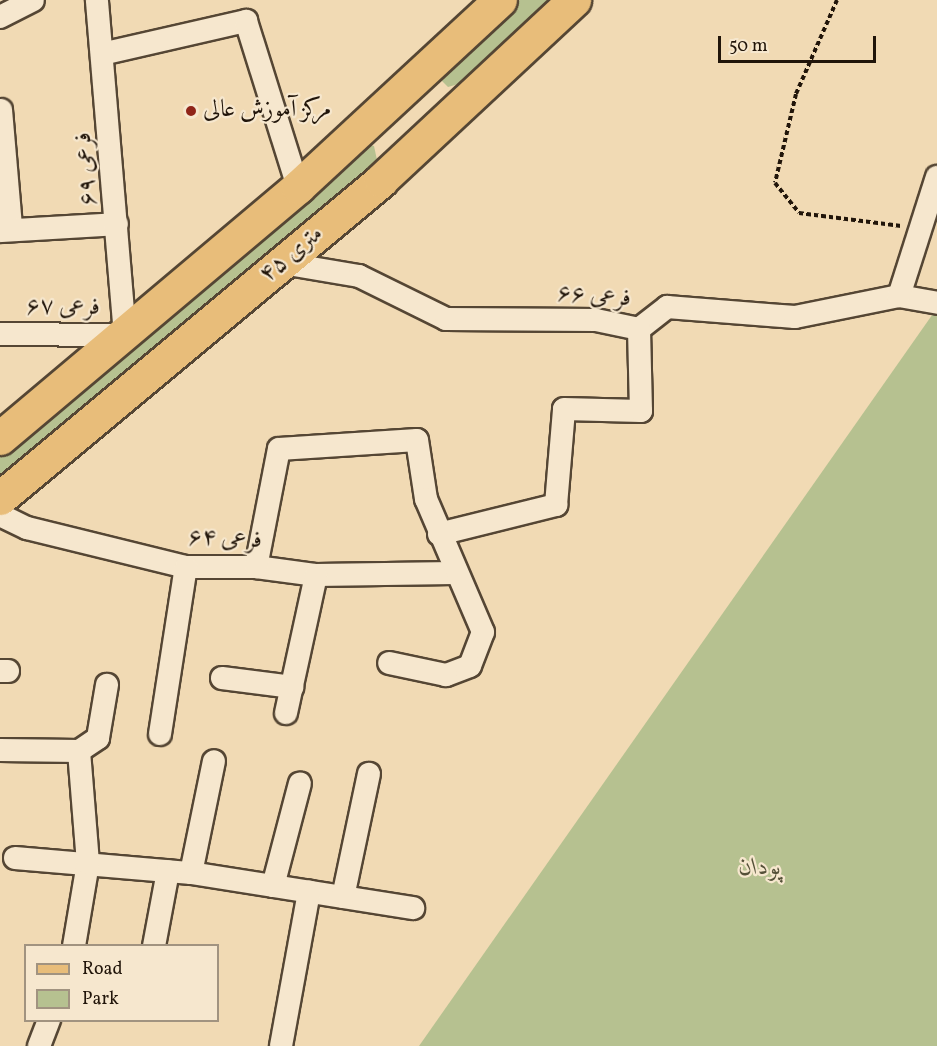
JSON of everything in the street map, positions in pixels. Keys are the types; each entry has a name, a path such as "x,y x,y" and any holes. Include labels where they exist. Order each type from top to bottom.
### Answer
{"main road":[{"name":"۴۵ متری","path":"0,438 298,187 500,0"},
{"name":"۴۵ متری","path":"0,498 282,263 574,0"}],"street":[{"path":"0,16 33,0"},
{"name":"فرعی ۶۹","path":"97,0 106,53 125,335"},
{"path":"106,53 246,21 298,187"},
{"path":"1,110 6,229 117,224"},
{"path":"899,296 937,177"},
{"name":"فرعی ۶۶","path":"282,263 358,276 446,319 596,320 639,328 667,307 795,317 899,296 937,303"},
{"path":"439,534 556,505 564,409 641,411 639,328"},
{"name":"فرعی ۶۷","path":"0,334 125,335"},
{"path":"256,567 279,449 417,440 426,499 454,573 483,632 470,666 446,675 389,663"},
{"name":"فرعی ۶۴","path":"0,515 27,528 186,567 256,567 316,575 454,573"},
{"path":"159,734 186,567"},
{"path":"286,713 316,575"},
{"path":"222,678 292,687"},
{"path":"0,750 79,751 98,738 107,685"},
{"path":"74,944 88,863 79,751"},
{"path":"191,873 214,761"},
{"path":"342,897 369,774"},
{"path":"273,886 300,783"},
{"path":"15,858 191,873 413,908"},
{"path":"154,944 168,871"},
{"path":"281,1046 309,892"},
{"path":"39,1046 49,1022"}],"path":[{"path":"837,0 796,94 775,183 799,213 920,229"}],"green space":[{"path":"520,0 553,0 462,83 448,87 441,80 443,69"},
{"path":"361,143 374,146 377,160 0,480 0,453"},
{"name":"پودان","path":"937,308 937,1046 419,1046"}],"place":[{"name":"مرکز آموزش عالی","path":"191,111"}]}
